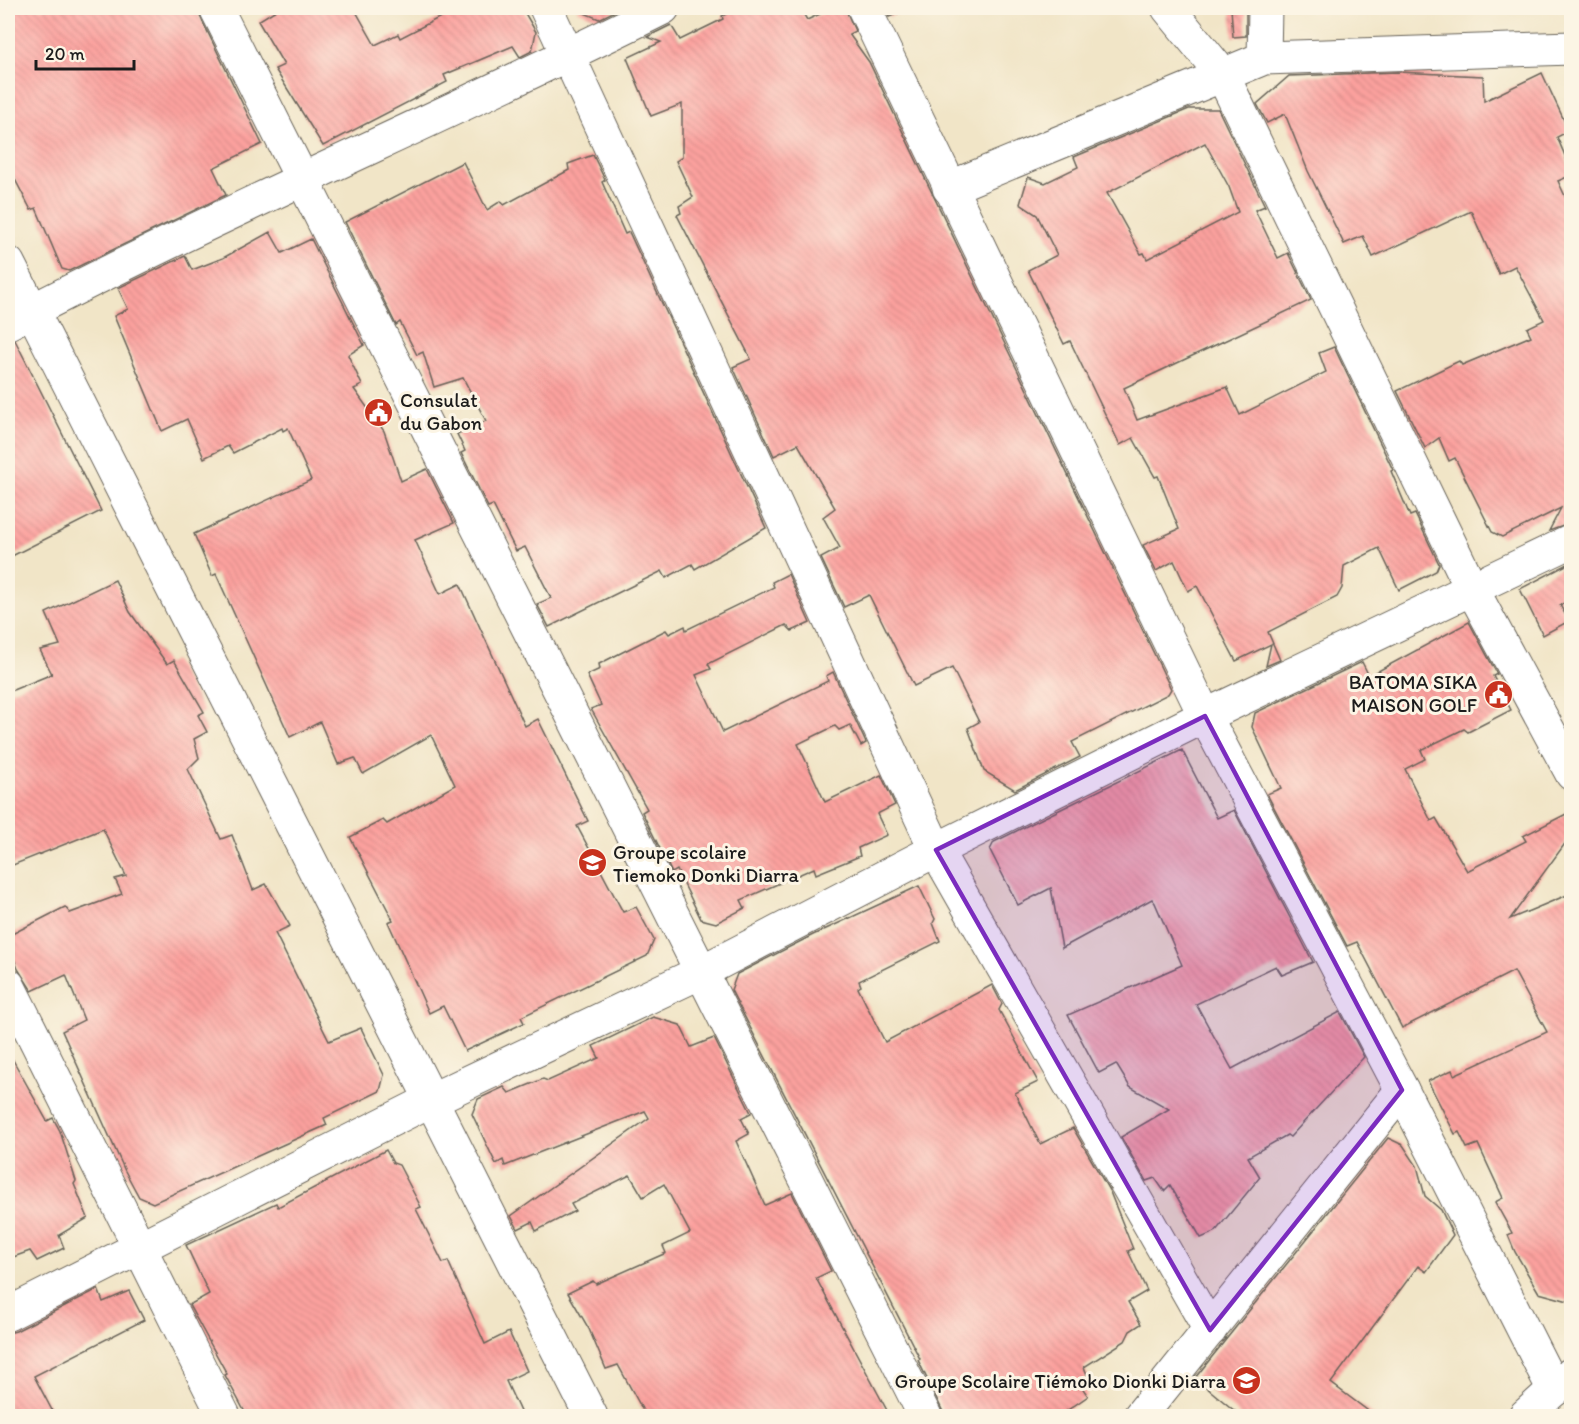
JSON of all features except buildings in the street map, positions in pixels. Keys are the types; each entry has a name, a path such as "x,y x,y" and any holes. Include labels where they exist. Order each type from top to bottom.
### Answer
{"street":[{"path":"216,8 925,1416"},
{"path":"546,8 570,55 936,850 1210,1330"},
{"path":"20,317 302,178 570,55 663,8"},
{"path":"864,8 1205,716 1402,1090 1563,1382 1525,1416"},
{"path":"1168,8 1222,74 1472,589 1572,774"},
{"path":"1264,58 1265,8"},
{"path":"949,188 1264,58 1572,48"},
{"path":"8,263 20,317 430,1100 591,1416"},
{"path":"8,1314 430,1100 701,972 936,850 1205,716 1572,541"},
{"path":"8,985 224,1416"},
{"path":"1140,1416 1402,1090"}],"highlighted area":[{"path":"1205,716 1402,1090 1210,1330 936,850"}],"place":[{"name":"Consulat du Gabon","path":"379,412"},
{"name":"BATOMA SIKA MAISON GOLF","path":"1498,694"},
{"name":"Groupe scolaire Tiemoko Donki Diarra","path":"592,863"},
{"name":"Groupe Scolaire Tiémoko Dionki Diarra","path":"1247,1381"}]}
